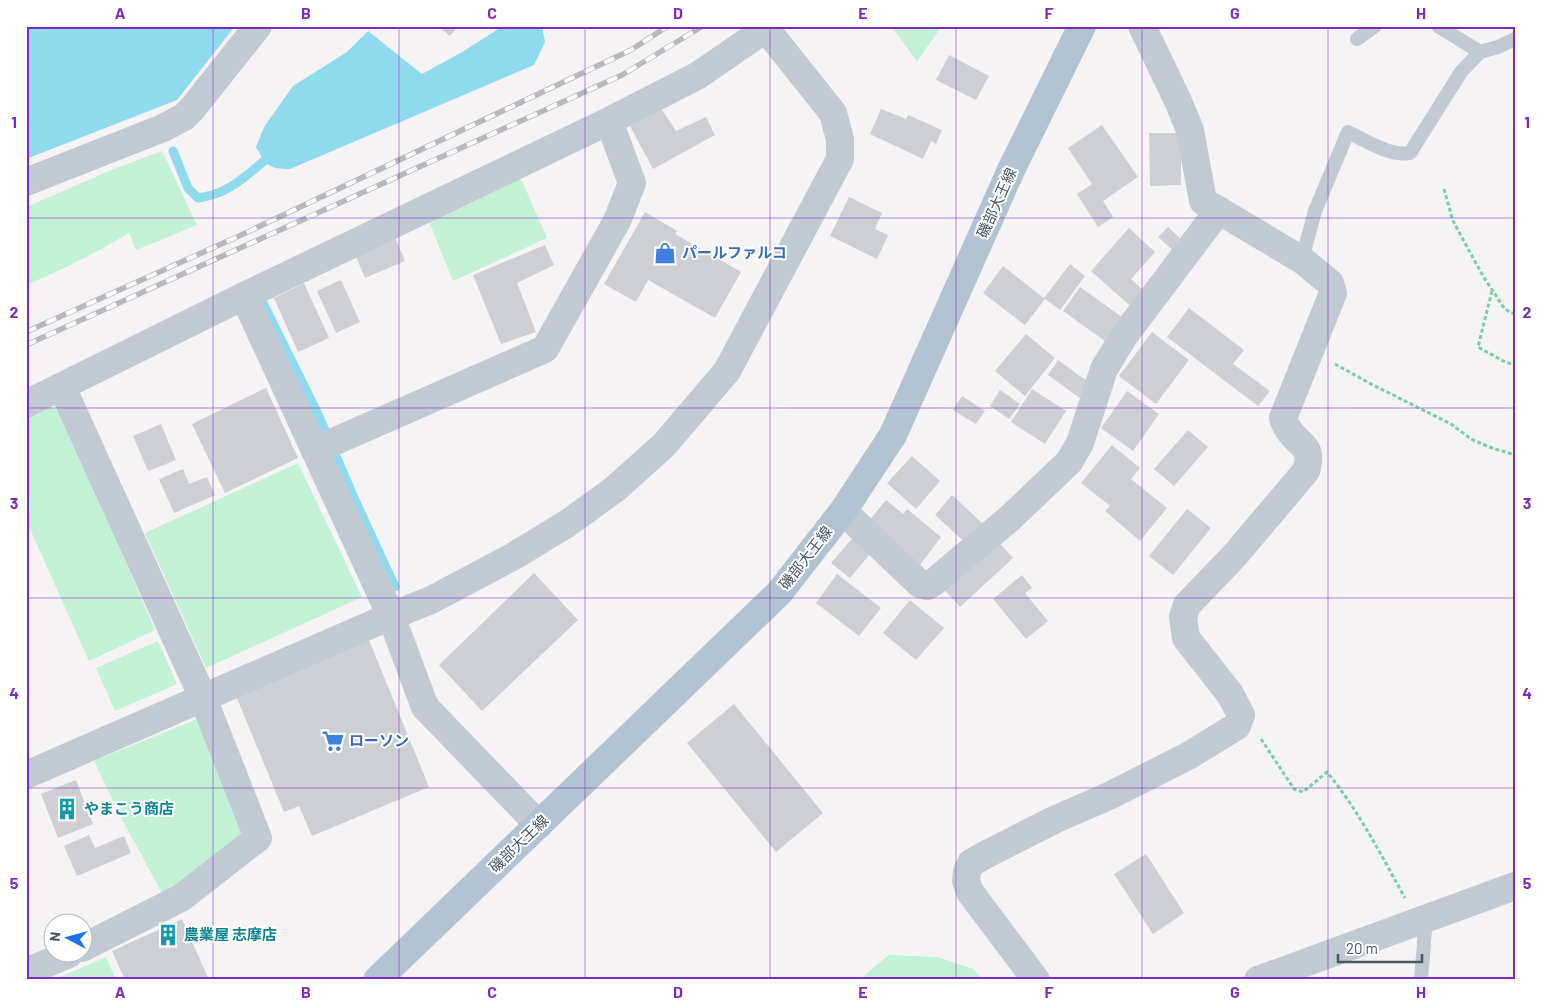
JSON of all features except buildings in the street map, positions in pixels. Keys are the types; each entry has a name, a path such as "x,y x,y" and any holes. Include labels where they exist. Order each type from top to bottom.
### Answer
{"main road":[{"name":"磯部大王線","path":"377,980 779,593 843,511 893,435 1011,170 1082,26"}],"street":[{"path":"26,182 163,128 184,117 258,26"},
{"path":"1036,980 970,892 966,880 967,872 972,863 984,855 1188,756 1237,726 1240,715 1230,694 1186,638 1183,617 1187,605 1236,555 1306,471 1309,461 1307,449 1288,430 1282,418 1311,351 1333,293 1330,283 1302,260 1203,201 1190,130 1178,100 1142,26"},
{"path":"26,404 244,296 609,121 697,76 768,28 833,113 840,139 840,158 727,371 664,445 615,489 576,518 514,556 431,600 26,775"},
{"path":"315,450 545,348 617,220 632,183 609,121"},
{"path":"843,511 920,584 927,586 934,582 1009,520 1069,462 1080,443 1104,369 1124,336 1219,210"},
{"path":"244,296 391,616 426,707 539,825"},
{"path":"62,387 203,698 258,838 181,898 92,943"},
{"path":"1258,980 1515,886"},
{"path":"26,972 45,964"}],"lane":[{"path":"1357,39 1375,26"},
{"path":"1438,26 1480,52"},
{"path":"1302,260 1314,211 1348,132 1389,152 1410,153 1460,72 1480,52 1498,47 1515,39"},
{"path":"1421,980 1422,919"}],"path":[{"path":"1444,189 1453,222 1483,276 1504,308 1515,313"},
{"path":"1493,290 1478,346 1505,362 1515,365"},
{"path":"1311,351 1371,384 1451,424 1471,439 1515,455"},
{"path":"1240,715 1248,720 1257,732 1294,789 1303,792 1327,772 1365,825 1422,919"}],"green space":[{"path":"891,26 942,26 917,61"},
{"path":"162,151 197,225 136,250 129,233 79,261 26,285 26,207 114,169"},
{"path":"519,174 547,238 453,281 428,219"},
{"path":"50,408 60,410 155,630 89,661 26,520 26,419"},
{"path":"298,463 362,597 206,668 145,533"},
{"path":"158,641 177,684 115,711 96,668"},
{"path":"202,717 249,835 163,895 123,821 94,761"},
{"path":"889,955 937,957 973,969 984,980 859,980"},
{"path":"106,957 116,980 53,980 92,964"}],"water":[{"path":"26,26 235,26 177,100 26,159"},
{"path":"503,26 542,26 545,42 534,65 290,169 268,165 256,147 264,127 293,86 347,52 368,31 422,74 464,51"}],"waterway":[{"path":"173,151 188,188 198,198 218,193 234,185 264,161"},
{"path":"262,301 318,414 395,587"}],"railway":[{"path":"26,332 239,236 631,50 668,26"},
{"path":"26,345 622,75 703,26"}],"place":[{"name":"パールファルコ","path":"665,253"},
{"name":"ローソン","path":"333,741"},
{"name":"やまこう商店","path":"67,809"},
{"name":"農業屋 志摩店","path":"168,935"}]}
